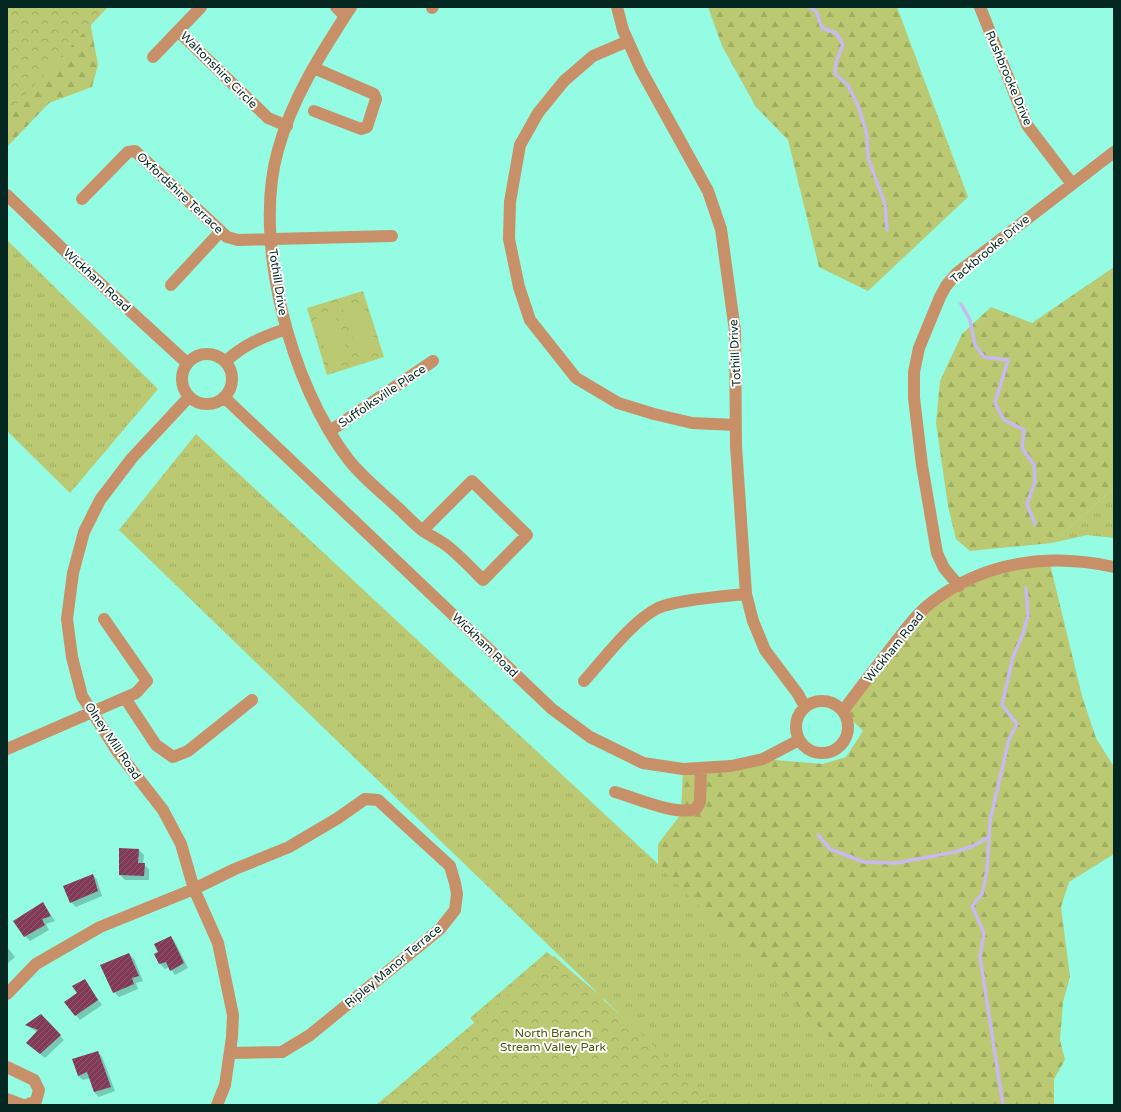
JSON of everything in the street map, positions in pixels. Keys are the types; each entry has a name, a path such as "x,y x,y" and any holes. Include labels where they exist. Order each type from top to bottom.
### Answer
{"street":[{"name":"Waltonshire Circle","path":"201,7 178,30 268,118 287,126"},
{"path":"336,7 348,11"},
{"name":"Tothill Drive","path":"617,7 628,41 658,103 708,191 721,229 735,331 736,446 746,594 753,621 765,650 798,694 805,707"},
{"name":"Rushbrooke Drive","path":"980,7 1027,125 1072,184"},
{"name":"Tothill Drive","path":"348,11 296,99 278,151 272,182 269,218 277,288 286,329 312,397 330,431 348,459 379,490 422,530 446,545 483,580 527,534 472,481 422,530"},
{"path":"153,57 178,30"},
{"path":"628,41 593,56 564,81 538,113 520,145 510,202 509,239 519,287 530,320 576,378 618,403 654,414 692,423 736,425"},
{"path":"314,68 374,94 376,99 367,127 361,129 314,111"},
{"name":"Oxfordshire Terrace","path":"82,200 128,152 135,151 220,232 238,240 392,236"},
{"name":"Tackbrooke Drive","path":"959,586 944,568 937,553 914,398 914,372 919,348 940,297 946,286 957,273 1114,152"},
{"name":"Wickham Road","path":"7,195 67,253 188,364"},
{"path":"171,286 220,232"},
{"path":"225,362 241,348 256,340 286,329"},
{"path":"210,354 225,362 232,376 231,384 224,397 216,402 206,404 197,402 190,397 184,389 182,381 183,372 194,358 210,354"},
{"name":"Suffolksville Place","path":"330,431 433,361"},
{"name":"Olney Mill Road","path":"190,397 132,458 100,500 84,532 73,572 67,619 72,657 82,696 117,751 163,810 181,844 194,889 219,950 233,1015 230,1053 225,1085 218,1105"},
{"name":"Wickham Road","path":"224,397 552,709 590,737 643,763 683,769 731,766 763,759 799,740"},
{"name":"Wickham Road","path":"843,711 913,620 932,602 959,586 1010,564 1049,560 1094,562 1114,567"},
{"path":"584,681 643,617 660,607 684,602 746,594"},
{"path":"7,749 136,693 146,681 104,619"},
{"path":"125,698 156,745 173,757 188,751 252,700"},
{"path":"825,701 835,704 843,711 847,720 848,729 846,738 840,746 833,752 823,754 805,748 799,740 796,732 796,722 799,714 805,707 814,702 825,701"},
{"path":"616,792 657,805 688,812 696,809 700,802 701,768"},
{"name":"Ripley Manor Terrace","path":"7,994 36,964 100,926 194,889 236,869 289,847 338,818 365,799 378,800 450,866 457,894 455,910 440,929 310,1035 282,1052 230,1053"},
{"path":"7,1067 34,1080 39,1090 36,1101 24,1105 7,1099"}],"green space":[{"path":"7,7 89,16 98,65 92,87 49,103 7,147"},
{"path":"7,7 108,7 7,114"},
{"path":"708,7 897,7 968,197 868,291 819,267 788,140 756,107 722,46"},
{"path":"7,240 158,389 70,493 7,431"},
{"path":"1114,267 1114,488 1052,543 970,551 956,539 948,506 936,423 940,381 962,334 991,307 1032,323"},
{"path":"363,291 384,357 327,375 307,308"},
{"path":"363,303 376,346 357,352 343,309"},
{"path":"334,312 348,355 329,362 315,319"},
{"path":"196,434 658,864 903,1105 714,1105 604,999 577,1068 495,1046 470,1018 547,952 600,995 119,530"},
{"path":"1114,488 1114,538 1087,535 1052,543"},
{"path":"1049,560 1082,696 1096,738 1114,767 1114,854 1069,882 1061,907 1070,977 1063,1002 1060,1040 1065,1060 1054,1079 1054,1105 897,1105 658,865 658,844 681,814 683,769 763,759 823,764 846,757 863,731 843,711 913,620 959,586"},
{"name":"North Branch Stream Valley Park","path":"554,956 634,1027 715,1105 376,1105"}],"building":[{"path":"119,848 139,849 138,863 145,863 144,876 119,875"},
{"path":"93,874 98,891 70,903 63,886"},
{"path":"43,902 51,916 42,919 45,925 24,937 13,921"},
{"path":"171,936 184,963 170,971 166,962 159,964 154,954 158,952 154,944"},
{"path":"129,953 139,976 132,978 134,984 113,993 100,965"},
{"path":"85,979 98,1000 75,1016 64,1002 77,993 72,986"},
{"path":"41,1014 61,1035 40,1054 26,1043 38,1030 25,1025"},
{"path":"98,1051 111,1087 94,1092 87,1072 78,1076 72,1059"}],"waterway":[{"path":"809,7 816,11 822,28 836,33 843,45 836,62 835,74 848,85 859,108 867,135 868,158 885,204 887,230"},
{"path":"961,304 970,320 975,345 984,357 1008,360 995,403 1004,420 1024,430 1022,448 1034,465 1035,482 1027,504 1035,524"},
{"path":"1003,1105 980,957 984,933 972,906 982,894 987,870 990,821 1009,739 1017,724 1002,705 1013,657 1023,634 1028,615 1026,588"},
{"path":"818,835 830,849 864,862 896,863 955,852 973,846 989,837"}]}
